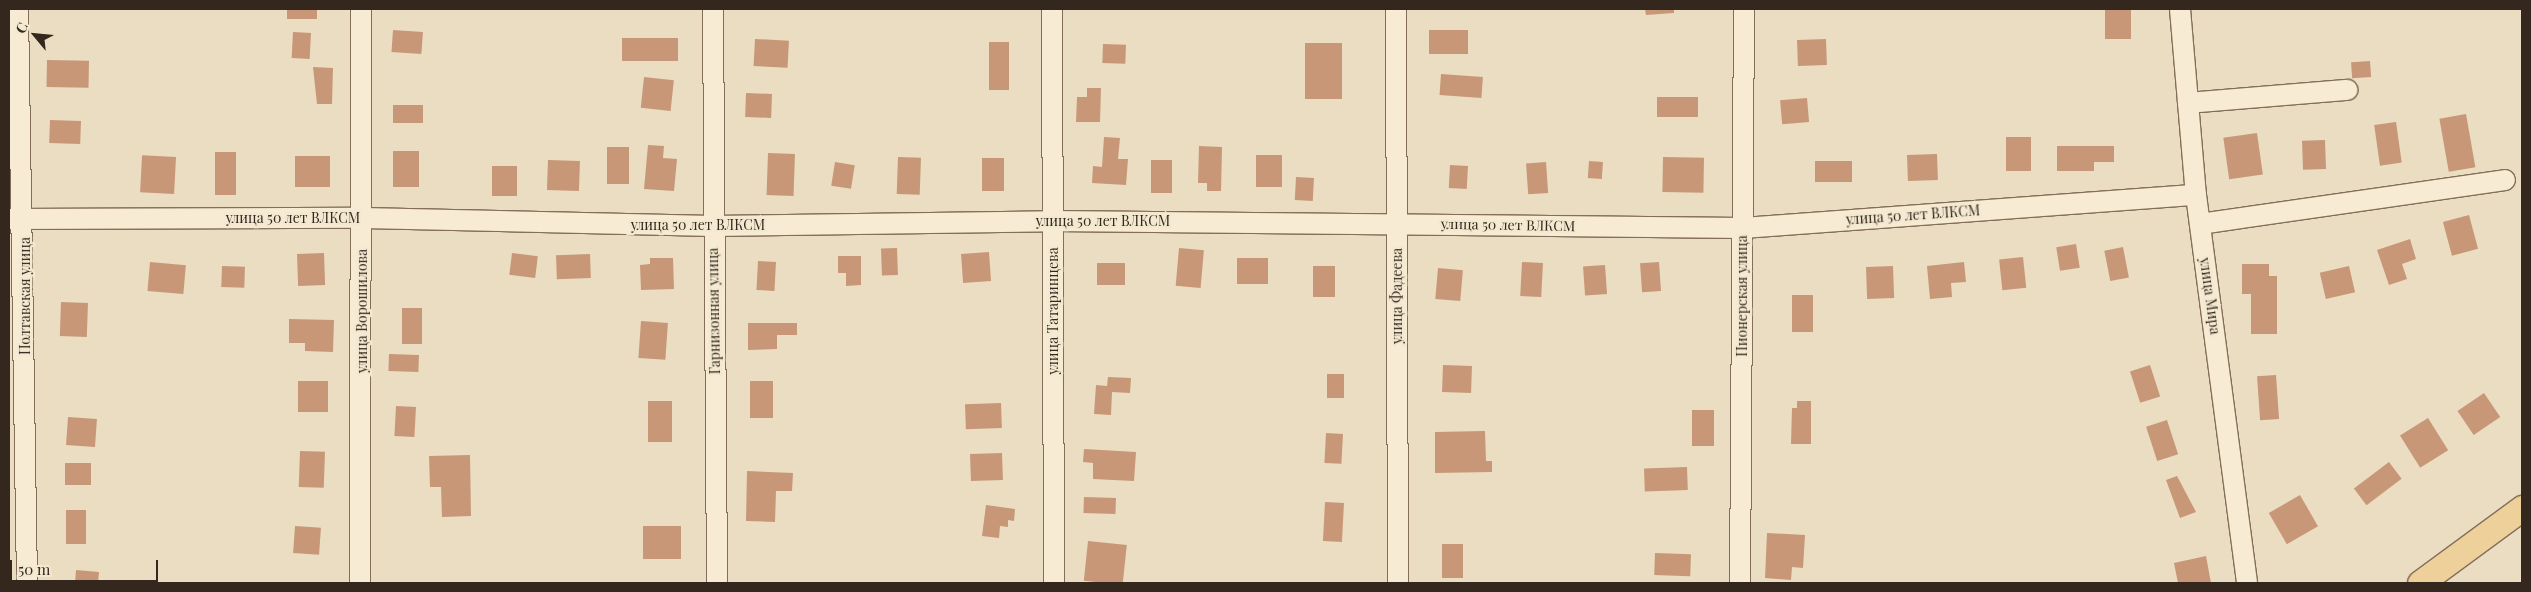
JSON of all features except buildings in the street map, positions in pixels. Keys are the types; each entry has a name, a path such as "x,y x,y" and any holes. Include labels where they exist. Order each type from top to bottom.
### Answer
{"main road":[{"path":"2420,583 2522,508"}],"street":[{"name":"Полтавская улица","path":"18,9 17,219 27,583"},
{"name":"улица Ворошилова","path":"360,583 363,218 361,9"},
{"name":"Гарнизонная улица","path":"713,9 713,226 717,583"},
{"name":"улица Татаринцева","path":"1052,9 1054,583"},
{"name":"улица Фадеева","path":"1396,9 1398,583"},
{"name":"Пионерская улица","path":"1740,583 1744,9"},
{"name":"улица Мира","path":"2180,9 2196,195 2248,583"},
{"path":"2188,102 2347,90"},
{"path":"2200,224 2505,180"},
{"name":"улица 50 лет ВЛКСМ","path":"17,219 363,218 713,226 1053,220 1743,228 2196,195"}]}
